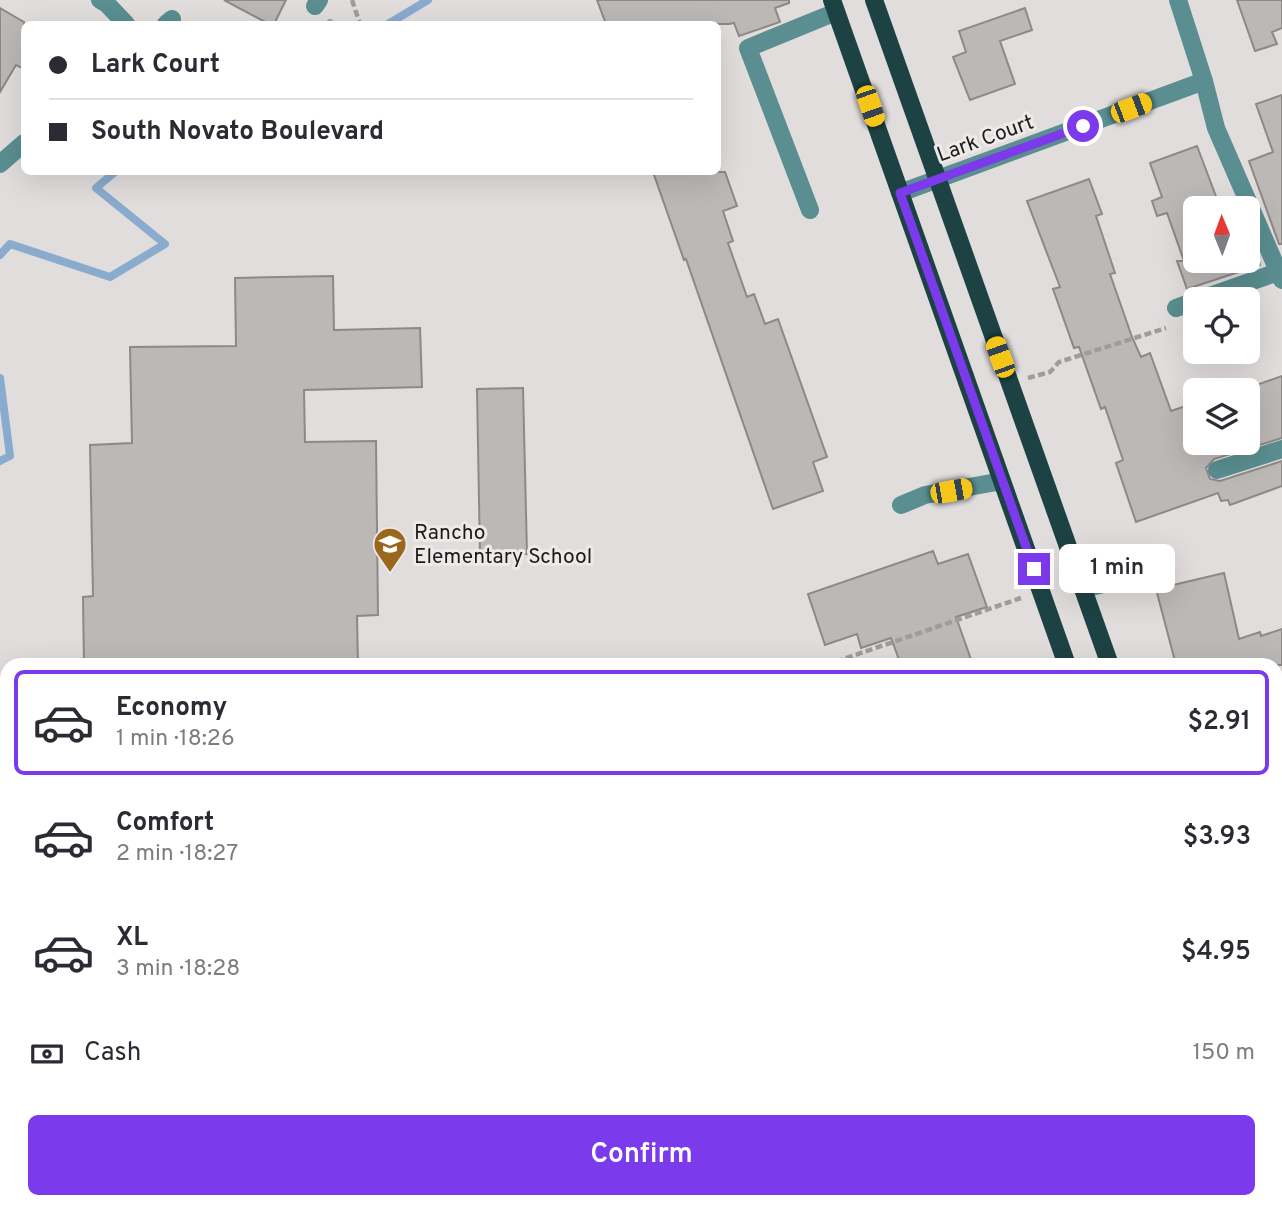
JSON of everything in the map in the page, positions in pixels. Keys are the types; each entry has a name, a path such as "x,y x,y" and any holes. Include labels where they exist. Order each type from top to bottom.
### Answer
{"main road":[{"path":"874,0 1108,658"},
{"path":"834,6 1065,658"}],"street":[{"path":"100,0 123,21"},
{"path":"1178,0 1216,128 1280,276 1242,287"},
{"path":"810,210 748,48 834,6"},
{"name":"Lark Court","path":"900,193 1204,81"},
{"path":"0,164 21,146"},
{"path":"1176,308 1183,305"},
{"path":"1217,470 1282,449"},
{"path":"901,505 925,495 1002,481"},
{"path":"1083,589 1132,577"}],"path":[{"path":"352,0 359,21"},
{"path":"1009,382 1050,372 1059,362 1167,328 1176,308"},
{"path":"846,658 1041,591"}],"building":[{"path":"224,0 286,0 276,21 263,21"},
{"path":"597,0 789,0 789,3 775,8 780,22 739,36 734,23 721,24 721,21 605,21"},
{"path":"1237,0 1282,0 1282,28 1272,32 1277,44 1255,51"},
{"path":"0,8 22,21 21,68 16,65 0,92"},
{"path":"1025,8 1032,30 1000,41 1015,84 970,100 953,57 966,52 959,31"},
{"path":"1282,95 1282,244 1279,244 1249,161 1273,152 1256,104"},
{"path":"1197,146 1216,196 1183,196 1183,258 1167,213 1157,216 1152,201 1162,197 1150,163"},
{"path":"721,172 725,172 737,206 723,211 733,241 728,243 747,297 754,294 765,324 778,319 827,457 813,462 823,491 773,509 686,259 684,260 654,175 721,175"},
{"path":"1089,179 1102,214 1096,216 1115,273 1110,274 1132,337 1141,357 1150,353 1171,411 1183,407 1183,455 1227,455 1214,459 1206,468 1210,479 1220,481 1282,461 1282,486 1230,505 1228,500 1221,501 1218,493 1136,522 1116,463 1123,460 1105,407 1101,409 1079,347 1074,348 1053,289 1060,287 1027,201"},
{"path":"1177,261 1183,261 1183,273 1236,273 1186,287"},
{"path":"333,276 334,330 420,328 422,387 304,390 305,442 376,441 378,615 357,616 358,658 84,658 83,597 93,596 90,445 132,443 130,347 236,346 235,278"},
{"path":"1282,376 1282,438 1260,445 1260,384"},
{"path":"523,388 527,554 480,555 477,389"},
{"path":"933,551 938,564 968,554 987,607 956,617 971,658 898,658 891,638 861,648 857,634 825,645 808,594"},
{"path":"1224,573 1239,639 1282,629 1282,658 1174,658 1156,589"}],"waterway":[{"path":"393,21 428,0"},
{"path":"0,255 10,244 110,277 165,244 96,188 111,175"},
{"path":"0,378 10,456 0,461"}],"place":[{"name":"Rancho Elementary School","path":"390,574"}],"route":[{"path":"1034,569 900,193 1083,126"}]}
